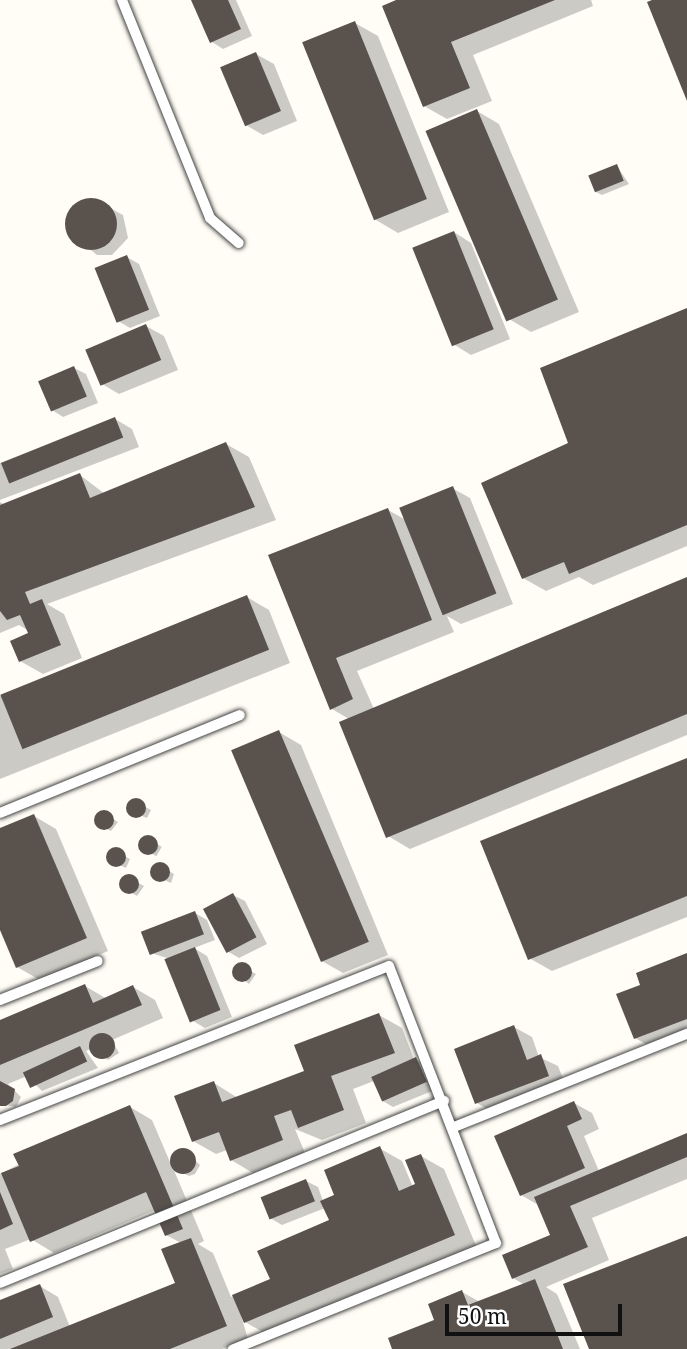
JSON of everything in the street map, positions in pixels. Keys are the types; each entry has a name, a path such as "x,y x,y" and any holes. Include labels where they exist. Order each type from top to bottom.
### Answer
{"lane":[{"path":"122,0 210,218 239,243"},
{"path":"0,813 240,715"},
{"path":"1,998 98,961"},
{"path":"0,1120 389,966 444,1101 496,1244 233,1349"},
{"path":"454,1127 687,1034"},
{"path":"0,1283 444,1101"}],"building":[{"path":"191,0 228,0 241,29 210,43"},
{"path":"396,0 555,0 451,42 470,88 423,107 382,6"},
{"path":"687,0 687,101 647,2"},
{"path":"355,21 427,199 374,220 302,42"},
{"path":"256,52 281,111 245,126 220,67"},
{"path":"477,109 558,300 506,321 425,131"},
{"path":"617,164 624,181 595,192 588,176"},
{"path":"91,198 110,205 117,224 110,243 91,250 72,243 65,224 72,205"},
{"path":"454,231 494,329 452,346 412,248"},
{"path":"127,255 149,310 117,323 95,268"},
{"path":"687,308 687,525 569,574 564,562 522,579 481,483 568,443 540,368"},
{"path":"146,324 161,360 100,386 85,350"},
{"path":"74,366 87,396 51,412 38,381"},
{"path":"115,417 123,437 9,483 1,463"},
{"path":"226,442 255,507 25,592 30,604 42,599 61,645 19,662 10,641 28,633 20,615 7,620 0,611 0,505 80,473 90,498"},
{"path":"453,486 496,594 443,615 399,508"},
{"path":"388,508 432,620 336,658 353,699 330,710 268,555"},
{"path":"687,577 687,714 386,838 339,722"},
{"path":"247,595 269,650 22,749 0,695"},
{"path":"279,730 369,942 321,962 231,750"},
{"path":"687,758 687,896 528,960 480,841"},
{"path":"136,798 143,801 146,808 143,815 136,818 129,815 126,808 129,801"},
{"path":"104,810 111,813 114,820 111,827 104,830 97,827 94,820 97,813"},
{"path":"34,814 87,938 16,968 0,930 0,828"},
{"path":"148,835 155,838 158,845 155,852 148,855 141,852 138,845 141,838"},
{"path":"116,847 123,850 126,857 123,864 116,867 109,864 106,857 109,850"},
{"path":"160,862 167,865 170,872 167,879 160,882 153,879 150,872 153,865"},
{"path":"129,874 136,877 139,884 136,891 129,894 122,891 119,884 122,877"},
{"path":"233,893 256,937 226,953 203,909"},
{"path":"195,911 204,934 150,955 141,932"},
{"path":"195,947 220,1010 190,1022 164,959"},
{"path":"687,953 687,1019 634,1039 616,994 640,985 636,973"},
{"path":"242,962 249,965 252,972 249,979 242,982 235,979 232,972 235,965"},
{"path":"85,984 93,1003 133,985 142,1005 0,1065 0,1020"},
{"path":"379,1013 395,1053 331,1076 344,1110 298,1128 291,1110 274,1116 283,1140 230,1161 219,1132 192,1142 174,1096 214,1081 222,1102 304,1071 294,1045"},
{"path":"514,1025 527,1060 541,1054 549,1076 475,1104 454,1049"},
{"path":"102,1033 111,1037 115,1046 111,1055 102,1059 93,1055 89,1046 93,1037"},
{"path":"80,1046 87,1061 30,1088 23,1073"},
{"path":"416,1057 427,1082 382,1102 371,1077"},
{"path":"0,1081 15,1089 13,1101 6,1106 0,1106"},
{"path":"574,1101 582,1119 567,1126 585,1168 520,1196 494,1136"},
{"path":"130,1105 183,1229 165,1236 146,1192 30,1242 1,1173 19,1166 13,1154"},
{"path":"687,1133 687,1157 570,1206 588,1247 512,1279 502,1255 550,1235 534,1197"},
{"path":"380,1146 399,1191 415,1184 405,1160 421,1154 455,1235 244,1323 232,1295 270,1279 257,1251 329,1220 320,1201 334,1195 324,1170"},
{"path":"183,1148 192,1152 196,1161 192,1170 183,1174 174,1170 170,1161 174,1152"},
{"path":"306,1179 315,1201 270,1220 261,1197"},
{"path":"0,1192 13,1224 0,1230"},
{"path":"687,1236 687,1349 589,1349 563,1284"},
{"path":"191,1238 227,1326 170,1349 10,1349 175,1283 161,1249"},
{"path":"535,1279 563,1349 392,1349 388,1338 434,1320 428,1304 462,1290 468,1305"},
{"path":"40,1284 53,1317 0,1339 0,1300"}]}
